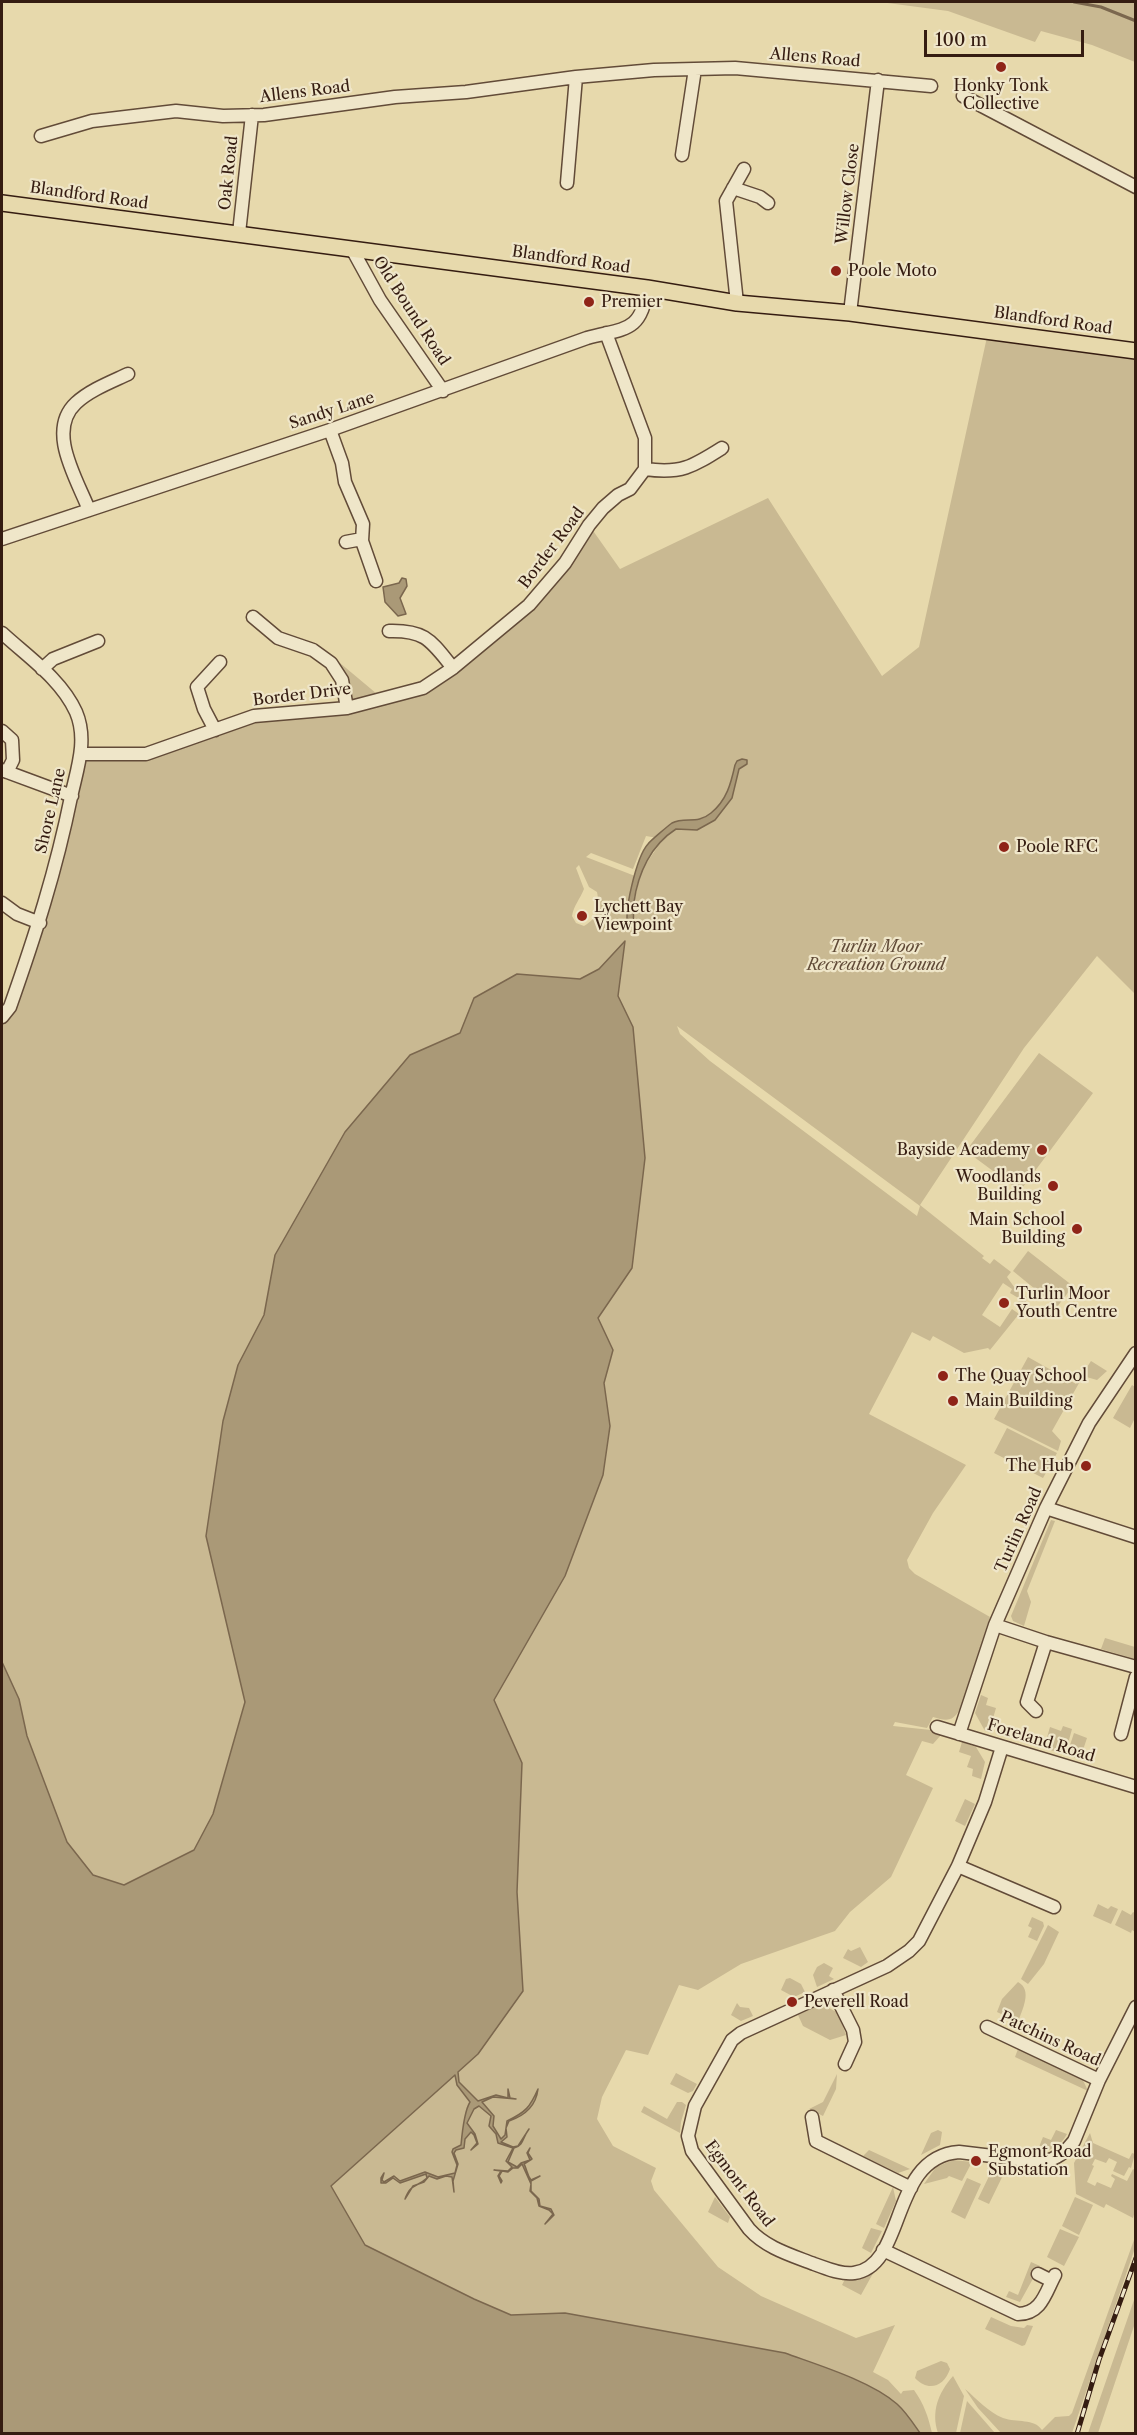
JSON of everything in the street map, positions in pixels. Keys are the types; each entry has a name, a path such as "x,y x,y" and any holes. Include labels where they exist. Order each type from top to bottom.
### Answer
{"main road":[{"name":"Blandford Road","path":"2,203 647,288 736,303 850,313 1136,351"}],"street":[{"name":"Allens Road","path":"41,136 92,121 177,111 223,116 252,115 395,97 466,92 576,77 654,70 735,68 932,86"},
{"path":"682,155 695,69"},
{"path":"567,183 576,77"},
{"name":"Willow Close","path":"850,313 878,80"},
{"path":"963,96 996,107 1136,187"},
{"name":"Oak Road","path":"239,233 252,115"},
{"path":"736,303 726,201 744,169"},
{"path":"733,188 752,193 768,203"},
{"name":"Old Bound Road","path":"352,249 380,300 443,391"},
{"name":"Sandy Lane","path":"2,539 330,430 606,333 626,329 637,320 647,288"},
{"path":"606,333 645,438 645,469 665,472 679,470 697,465 722,448"},
{"path":"89,510 62,440 64,422 69,411 78,401 128,374"},
{"path":"330,430 342,463 345,482 363,524 362,539 376,581"},
{"name":"Border Road","path":"453,668 529,605 564,563 603,508 618,495 630,489 645,469"},
{"path":"346,542 362,539"},
{"path":"253,617 278,638 313,650 331,663 342,680 347,708"},
{"path":"389,631 414,632 423,636 435,646 453,668"},
{"name":"Shore Lane","path":"2,633 62,690 77,714 82,731 81,754 65,829 40,923 10,1007 2,1017"},
{"path":"42,669 54,659 98,641"},
{"path":"215,730 204,709 197,687 220,662"},
{"name":"Border Drive","path":"81,754 146,754 254,716 347,708 423,688 453,668"},
{"path":"2,731 12,740 13,760 4,771 72,796"},
{"path":"2,903 17,914 40,923"},
{"name":"Turlin Road","path":"959,1734 995,1625 1046,1508 1089,1422 1136,1353"},
{"path":"1046,1508 1136,1537"},
{"path":"995,1625 1136,1667"},
{"path":"1013,1705 1031,1707 1046,1642"},
{"path":"1121,1734 1136,1677"},
{"name":"Foreland Road","path":"937,1727 1136,1786"},
{"name":"Egmont Road","path":"1002,1747 985,1802 958,1866 926,1930 914,1946 887,1966 741,2033 732,2040 695,2106 689,2126 688,2140 692,2151 749,2229 770,2246 831,2270 848,2273 861,2272 872,2266 883,2250 911,2188 927,2163 945,2153 958,2152 1032,2161 1055,2159 1068,2149 1074,2141 1099,2080 1136,2007"},
{"path":"958,1866 1053,1907"},
{"path":"833,1990 853,2030 855,2042 845,2064"},
{"name":"Patchins Road","path":"987,2027 1099,2080"},
{"path":"812,2117 816,2141 911,2188"},
{"path":"883,2250 1018,2314 1029,2313 1041,2303 1053,2278 1038,2274"}],"green space":[{"path":"880,2 1135,2 1135,62 1092,45 1041,31 1035,42 948,11"},
{"name":"Turlin Moor Recreation Ground","path":"987,337 1135,358 1135,994 1097,956 1024,1048 920,1205 984,1256 982,1258 990,1264 994,1259 1011,1272 1007,1277 1017,1291 1028,1298 1021,1309 1016,1306 1020,1299 1010,1293 1012,1289 1003,1283 982,1315 1000,1327 1012,1309 1019,1314 990,1350 988,1348 964,1353 933,1336 930,1341 912,1332 869,1414 966,1465 933,1513 907,1560 909,1568 915,1574 990,1617 960,1709 955,1716 945,1720 933,1717 927,1728 895,1722 893,1726 931,1730 941,1735 933,1744 922,1741 906,1775 933,1788 891,1877 850,1912 835,1931 741,1964 698,1990 679,1985 648,2055 626,2050 602,2097 597,2119 613,2146 656,2168 651,2181 654,2190 718,2267 761,2296 856,2338 895,2325 873,2372 888,2380 901,2394 903,2391 914,2390 925,2410 932,2433 252,2433 2,2374 2,1017 10,1007 81,754 146,754 254,716 347,708 331,663 340,663 383,699 423,688 529,605 589,525 620,569 768,498 882,676 919,647","holes":["646,836 663,839 641,871 634,903 633,926 627,920 635,876 586,857 591,853 633,869","579,865 589,887 597,892 598,897 595,916 584,926 576,923 572,916 584,889 576,868","677,1026 920,1206 917,1216 710,1061 680,1034"]},
{"path":"1039,1053 1093,1093 1020,1191 966,1151"},
{"path":"1028,1251 1073,1286 1057,1307 1013,1271"},
{"path":"1028,1357 1076,1384 1091,1361 1107,1371 1097,1380 1083,1376 1052,1431 1061,1441 1058,1451 994,1419"},
{"path":"1132,1385 1135,1387 1135,1418 1130,1428 1113,1418"},
{"path":"1007,1428 1057,1453 1043,1478 994,1453"},
{"path":"1051,1520 1055,1521 1027,1591 1031,1602 1024,1626 1013,1621 1011,1616"},
{"path":"1105,1638 1135,1647 1135,1659 1101,1649"},
{"path":"981,1695 988,1698 986,1705 996,1708 989,1732 985,1731 975,1713"},
{"path":"1063,1726 1072,1729 1066,1751 1063,1754 1044,1748 1050,1727 1061,1731"},
{"path":"1074,1733 1087,1738 1080,1759 1070,1756 1068,1751"},
{"path":"962,1742 976,1747 985,1762 981,1779 972,1776 973,1769 967,1767 971,1756 959,1752"},
{"path":"965,1799 975,1804 965,1826 955,1821"},
{"path":"1098,1904 1108,1909 1111,1906 1118,1909 1111,1924 1093,1916"},
{"path":"1122,1910 1131,1915 1135,1913 1135,1932 1132,1930 1131,1933 1115,1925"},
{"path":"1032,1917 1043,1922 1044,1926 1037,1941 1028,1937 1032,1928 1028,1926"},
{"path":"1048,1925 1059,1932 1044,1964 1028,1984 1021,1979"},
{"path":"860,1947 868,1962 861,1967 843,1958 848,1949 851,1951"},
{"path":"824,1963 833,1968 829,1976 834,1979 817,1987 813,1975 817,1967"},
{"path":"790,1978 801,1984 805,1992 794,1997 781,1990 786,1979"},
{"path":"1018,1982 1026,1995 1018,2022 997,2012 1002,1999"},
{"path":"737,2003 740,2007 749,2008 753,2016 741,2021 731,2015"},
{"path":"822,2004 838,2013 846,2035 830,2040 803,2026 798,2015"},
{"path":"1018,2049 1082,2078 1088,2091 1015,2057"},
{"path":"676,2073 697,2084 693,2091 688,2093 670,2084"},
{"path":"837,2074 836,2089 823,2116 809,2109 823,2102"},
{"path":"677,2102 686,2105 680,2133 641,2112 644,2106 667,2119"},
{"path":"938,2130 942,2132 940,2145 921,2155 931,2133"},
{"path":"1056,2130 1067,2134 1058,2145 1046,2151 1037,2152 1043,2137 1051,2140"},
{"path":"1090,2133 1093,2143 1129,2159 1132,2153 1135,2154 1131,2168 1129,2167 1124,2176 1113,2171 1117,2162 1109,2158 1106,2163 1095,2159 1087,2182 1095,2186 1097,2182 1111,2188 1115,2179 1111,2176 1112,2174 1127,2181 1133,2169 1135,2170 1133,2218 1106,2204 1104,2208 1076,2194 1074,2163"},
{"path":"869,2150 910,2169 898,2173 863,2156"},
{"path":"953,2160 972,2162 962,2181 949,2176 924,2184 936,2167"},
{"path":"994,2166 1007,2167 989,2204 978,2199"},
{"path":"967,2178 981,2184 965,2219 951,2212"},
{"path":"893,2187 896,2201 884,2228 876,2224"},
{"path":"715,2197 730,2217 728,2223 708,2212"},
{"path":"1075,2197 1093,2205 1079,2235 1062,2226"},
{"path":"871,2228 882,2231 871,2253 862,2248"},
{"path":"1060,2229 1079,2237 1064,2266 1047,2257"},
{"path":"1135,2237 1135,2248 1072,2433 1001,2433 978,2408 965,2389 988,2409 1003,2418 1025,2421 1039,2426 1042,2430 1055,2417 1069,2416"},
{"path":"1031,2262 1040,2266 1020,2302 1006,2297 1009,2291 1018,2295"},
{"path":"876,2268 861,2295 842,2285 845,2279 861,2277"},
{"path":"1135,2297 1135,2323 1098,2433 1088,2433"},
{"path":"991,2317 1011,2326 1024,2328 1027,2325 1033,2326 1025,2345 1022,2346 985,2329"},
{"path":"941,2361 947,2363 950,2369 940,2383 935,2386 925,2385 915,2378 917,2371"},
{"path":"953,2376 964,2396 956,2433 938,2433 935,2418 937,2403 943,2389"},
{"path":"967,2401 995,2433 960,2433"}],"shaded area":[{"path":"402,578 406,579 407,586 400,598 406,614 398,616 385,602 383,587 399,583"},
{"path":"742,759 747,760 747,764 739,769 732,798 715,820 697,830 676,829 653,851 642,870 634,902 633,926 629,928 627,911 629,899 639,860 648,844 672,823 701,819 711,813 725,797 735,765"},
{"path":"625,941 618,996 633,1027 645,1158 632,1268 598,1318 613,1350 604,1383 610,1426 603,1475 565,1576 494,1700 522,1763 517,1892 523,1991 478,2054 458,2072 459,2082 478,2101 496,2095 508,2098 508,2089 510,2098 516,2099 493,2097 482,2102 494,2116 493,2126 501,2139 505,2135 506,2128 507,2137 501,2142 513,2147 518,2146 526,2133 522,2143 517,2147 514,2148 508,2162 517,2167 521,2163 530,2160 527,2153 530,2148 528,2153 532,2159 524,2164 531,2180 540,2176 531,2181 531,2184 522,2164 518,2168 513,2168 508,2172 502,2171 499,2176 501,2183 498,2176 501,2171 494,2170 508,2171 512,2167 506,2161 513,2148 498,2143 496,2134 489,2126 491,2116 479,2106 474,2109 467,2123 475,2134 478,2144 471,2150 477,2143 471,2132 465,2139 464,2148 454,2153 458,2164 453,2181 454,2192 452,2177 437,2179 429,2176 424,2182 418,2184 427,2178 426,2174 400,2183 393,2178 386,2183 381,2183 381,2178 384,2173 382,2180 384,2182 394,2176 400,2181 425,2172 438,2177 455,2173 457,2165 452,2152 461,2145 465,2116 470,2102 457,2085 455,2075 331,2186 365,2245 511,2315 565,2313 785,2353 844,2374 873,2388 900,2407 920,2433 2,2433 2,1662 19,1699 27,1736 67,1842 93,1875 124,1885 194,1850 213,1814 245,1702 206,1536 223,1421 238,1365 264,1315 275,1255 345,1132 410,1055 460,1033 474,998 517,974 580,979 599,969"},
{"path":"538,2089 532,2105 520,2116 509,2121 506,2128 507,2121 527,2108"},
{"path":"531,2184 531,2191 539,2199 540,2206 551,2209 554,2215 545,2224 553,2214 539,2206 537,2198 530,2191"}],"waterway":[{"path":"1074,2 1101,7 1136,21"}],"railway":[{"path":"1077,2434 1099,2360 1136,2258"}],"place":[{"name":"Honky Tonk Collective","path":"1001,67"},
{"name":"Poole Moto","path":"836,271"},
{"name":"Premier","path":"589,302"},
{"name":"Poole RFC","path":"1004,847"},
{"name":"Lychett Bay Viewpoint","path":"582,916"},
{"name":"Bayside Academy","path":"1042,1150"},
{"name":"Woodlands Building","path":"1053,1186"},
{"name":"Main School Building","path":"1077,1229"},
{"name":"Turlin Moor Youth Centre","path":"1004,1303"},
{"name":"The Quay School","path":"943,1376"},
{"name":"Main Building","path":"953,1401"},
{"name":"The Hub","path":"1086,1466"},
{"name":"Peverell Road","path":"792,2002"},
{"name":"Egmont Road Substation","path":"976,2161"}]}
